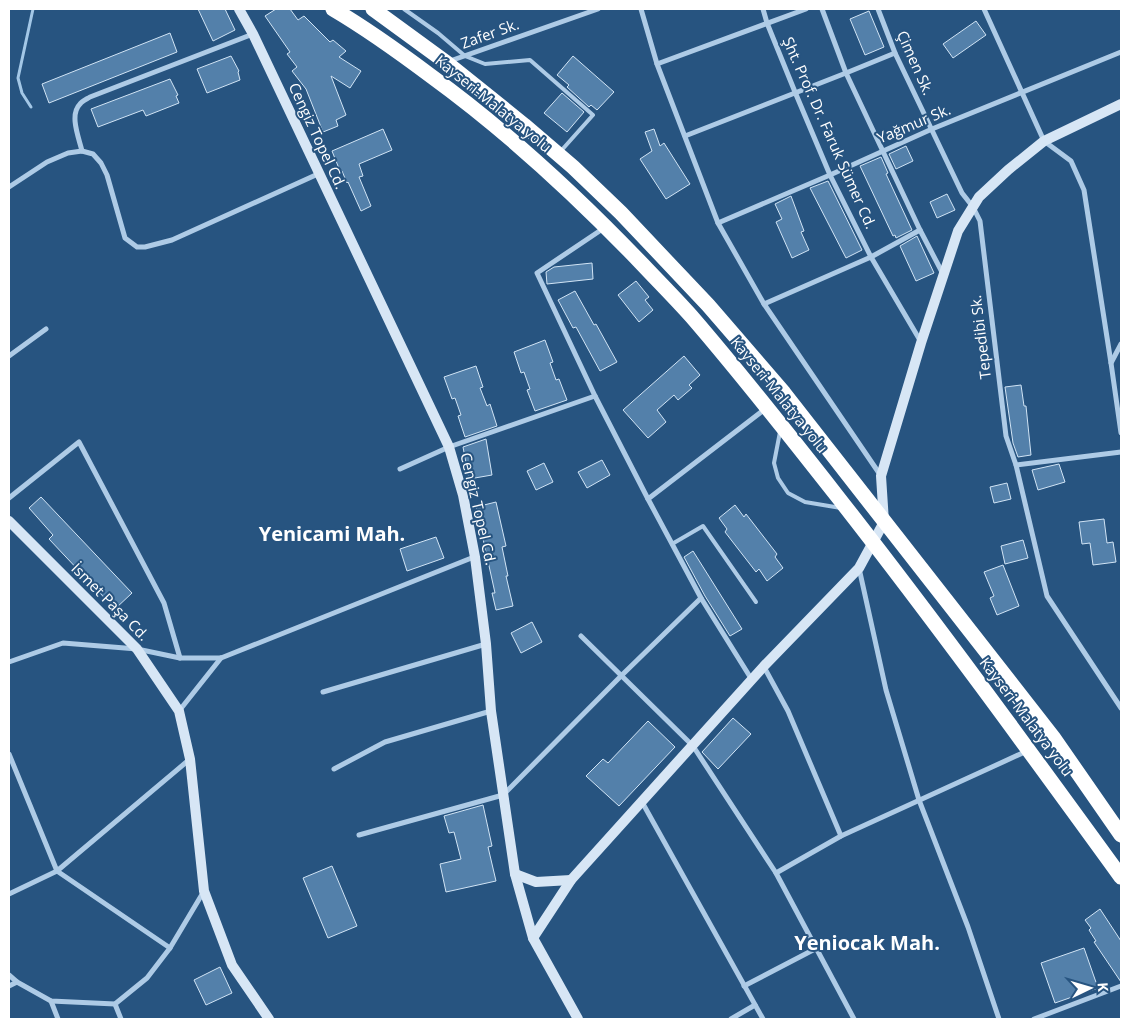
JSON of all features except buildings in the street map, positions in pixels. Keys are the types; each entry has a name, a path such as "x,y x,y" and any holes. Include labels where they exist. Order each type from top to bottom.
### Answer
{"highway":[{"name":"Kayseri-Malatya yolu","path":"333,9 463,99 521,147 606,226 690,315 768,407 847,509 1029,750 1121,877"},
{"name":"Kayseri-Malatya yolu","path":"373,9 447,63 558,154 621,213 708,305 784,393 1053,737 1121,835"}],"street":[{"path":"239,9 253,34"},
{"path":"246,9 253,34"},
{"name":"Zafer Sk.","path":"447,63 598,9"},
{"path":"641,9 657,64 718,223 764,304 881,476"},
{"name":"Şht. Prof. Dr. Faruk Sümer Cd.","path":"763,9 767,23 830,175 871,257 921,343"},
{"path":"657,64 806,9"},
{"path":"822,9 846,73 920,230 944,275"},
{"name":"Çimen Sk.","path":"878,9 895,53 962,193 973,207"},
{"path":"984,9 1044,141 1071,161 1084,190 1121,433"},
{"path":"82,151 75,118 76,109 80,103 90,97 253,34"},
{"name":"Cengiz Topel Cd.","path":"253,34 449,447 463,494 475,557 486,644 491,712 515,874 533,938 578,1019"},
{"name":"Yağmur Sk.","path":"718,223 932,129 1121,52"},
{"path":"685,136 895,53"},
{"path":"533,938 571,880 764,666 859,568 884,522 881,476 921,343 958,231 979,197 1008,170 1044,141 1121,104"},
{"path":"9,187 47,162 68,153 82,151 93,154 107,175 125,238 137,246 172,240 318,174"},
{"name":"Tepedibi Sk.","path":"973,207 980,221 1006,436 1016,465 1047,596 1121,708"},
{"path":"606,226 537,273 595,396 648,499 701,598 752,680"},
{"path":"764,304 871,257 920,230"},
{"path":"9,356 46,329"},
{"path":"1111,363 1121,344"},
{"path":"400,469 449,447 595,396"},
{"path":"648,499 768,407"},
{"path":"9,498 79,442 164,603 180,658"},
{"path":"1016,465 1121,452"},
{"name":"İsmet Paşa Cd.","path":"9,521 138,649 179,712 190,759 204,891 232,965 268,1019"},
{"path":"9,662 63,642 138,649 180,658 221,658 475,557"},
{"path":"859,568 886,690 919,800 968,927 999,1019"},
{"path":"359,835 503,795 701,598"},
{"path":"581,636 693,746 776,873 854,1019"},
{"path":"323,692 486,644"},
{"path":"179,712 221,658"},
{"path":"764,666 788,711 841,836"},
{"path":"334,769 385,742 491,712"},
{"path":"776,873 841,836 1029,750"},
{"path":"9,754 57,871 170,948"},
{"path":"9,894 57,871 190,759"},
{"path":"642,802 763,1019"},
{"path":"515,874 536,882 571,880"},
{"path":"9,975 17,982 51,1001 115,1004 147,978 170,948 204,891"},
{"path":"744,986 815,949"},
{"path":"9,986 17,982"},
{"path":"1034,1019 1121,986"},
{"path":"51,1001 58,1019"},
{"path":"115,1004 121,1019"},
{"path":"731,1019 755,1005"}],"lane":[{"path":"404,9 438,33 465,56 485,64 530,60 593,115 558,154"},
{"path":"782,425 774,463 778,478 788,493 805,502 847,509"},
{"path":"672,544 703,526 756,602"}],"waterway":[{"path":"31,107 22,93 18,78 33,9"}],"district":[{"name":"Yenicami Mah.","path":"332,534"},
{"name":"Yeniocak Mah.","path":"867,943"}]}
